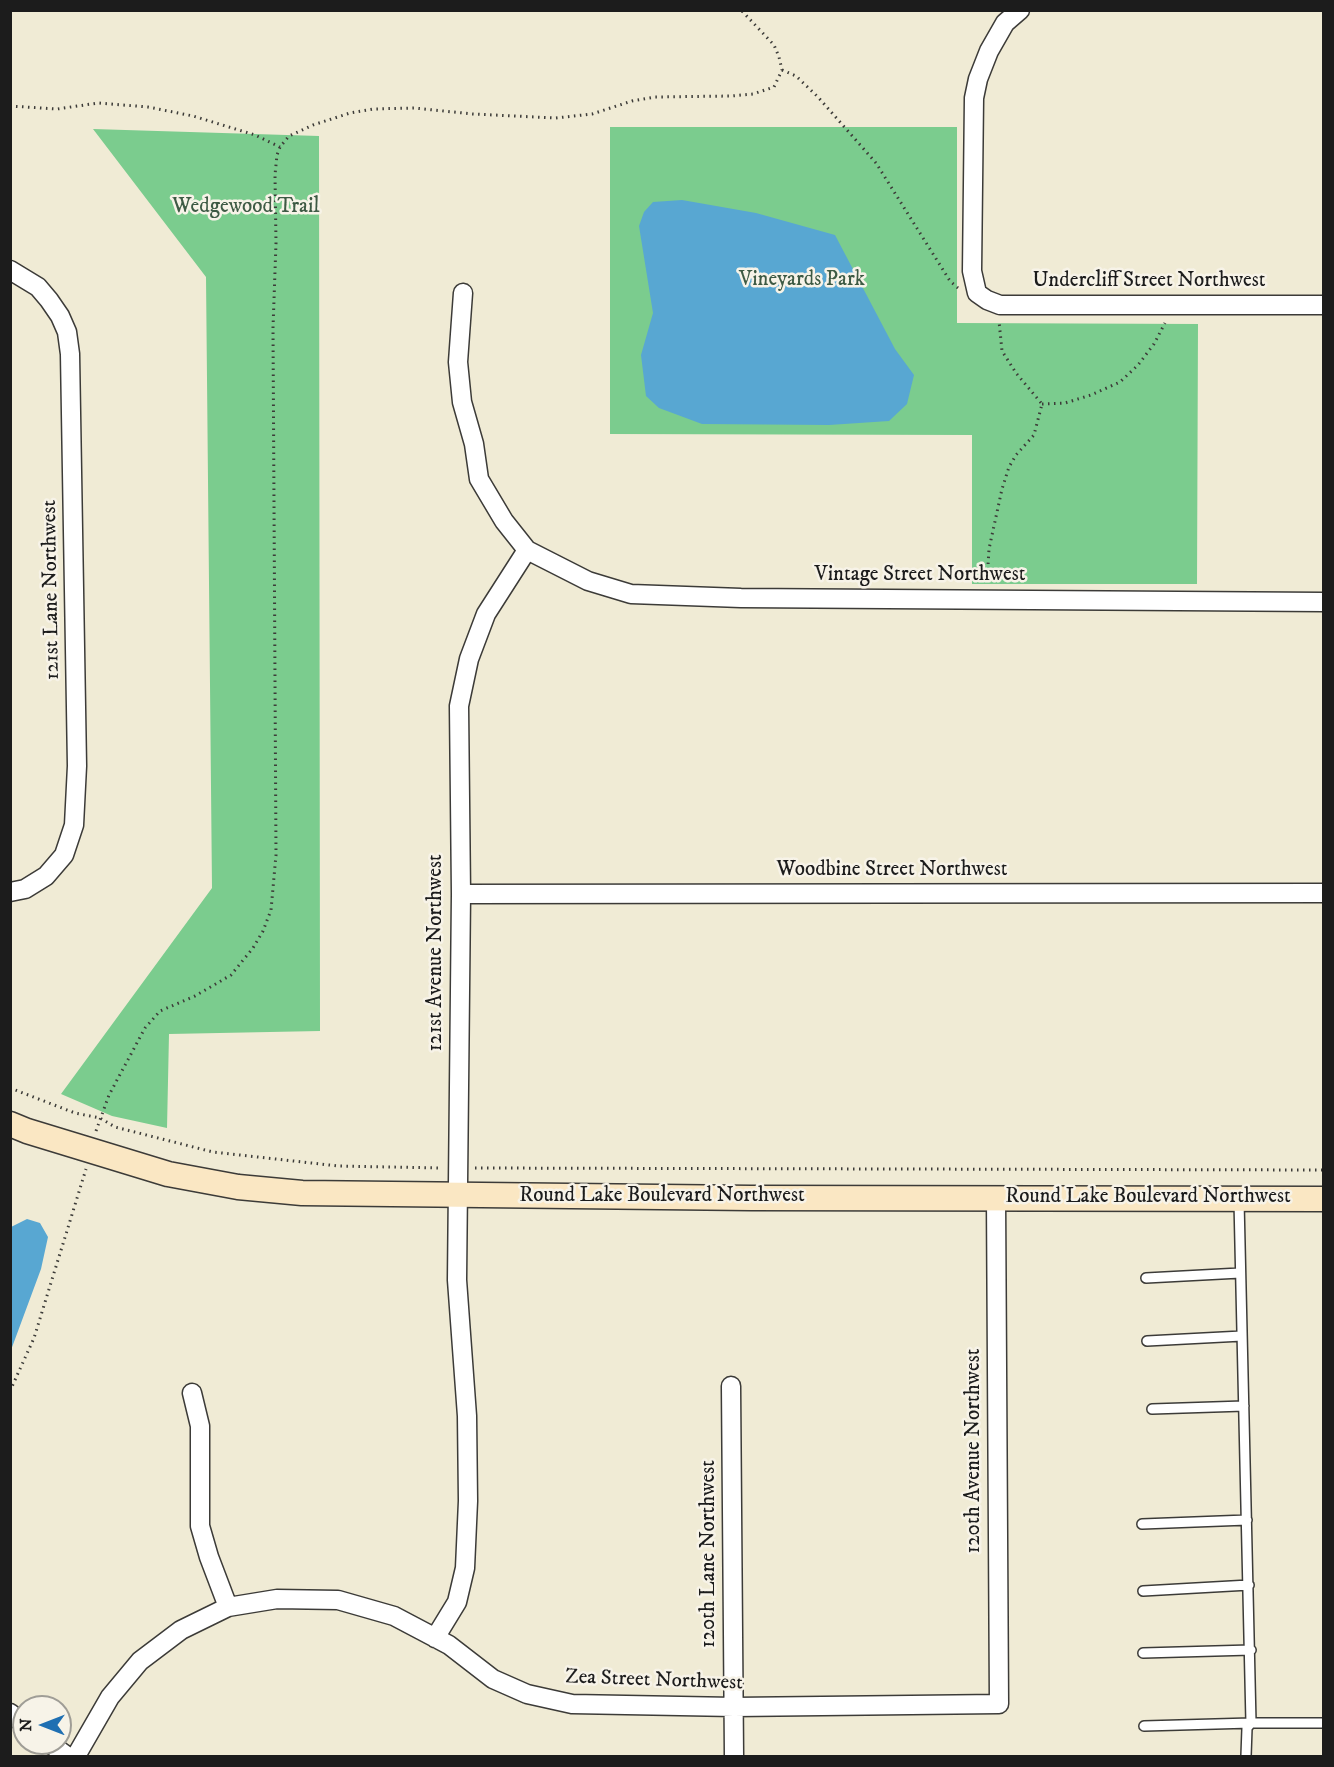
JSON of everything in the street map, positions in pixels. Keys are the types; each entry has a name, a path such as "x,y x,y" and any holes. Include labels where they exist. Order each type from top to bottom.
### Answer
{"main road":[{"name":"Round Lake Boulevard Northwest","path":"10,1124 146,1169 204,1182 302,1193 457,1196 1323,1199"}],"street":[{"path":"977,293 972,271 974,98 998,17 1020,10"},
{"name":"121st Lane Northwest","path":"10,270 38,287 49,300 67,332 70,354 77,766 74,825 64,855 46,876 25,889 10,892"},
{"path":"463,293 458,362 462,402 474,444 479,479 504,521 526,550"},
{"name":"Undercliff Street Northwest","path":"977,293 987,300 1000,304 1323,305"},
{"name":"Vintage Street Northwest","path":"526,550 588,581 631,594 741,598 1323,602"},
{"name":"121st Avenue Northwest","path":"435,1638 457,1602 465,1568 468,1459 458,1324 457,1196 461,894 459,706 469,659 486,614 526,550"},
{"name":"Woodbine Street Northwest","path":"461,894 1323,893"},
{"name":"120th Avenue Northwest","path":"996,1198 999,1704"},
{"name":"120th Lane Northwest","path":"731,1386 734,1756"},
{"path":"192,1393 200,1426 200,1526 228,1607"},
{"name":"Zea Street Northwest","path":"76,1756 110,1697 140,1661 181,1630 228,1607 277,1599 339,1600 394,1616 448,1645 492,1679 527,1694 572,1704 734,1707 999,1704"}],"lane":[{"path":"1239,1198 1251,1650 1251,1723 1247,1728 1246,1756"},
{"path":"1146,1278 1240,1273"},
{"path":"1147,1341 1242,1336"},
{"path":"1152,1408 1244,1406"},
{"path":"1142,1524 1247,1520"},
{"path":"1143,1591 1249,1586"},
{"path":"1143,1653 1251,1650"},
{"path":"1144,1726 1323,1723"}],"path":[{"path":"98,1126 126,1061 149,1023 160,1011 195,996 231,975 253,948 271,910 276,855 273,328 276,243 275,175 280,147 289,136 313,125 362,110 402,107 532,118 572,117 649,98 753,94 774,87 782,70 774,45 741,10"},
{"path":"782,70 796,76 818,97 876,163 950,281 959,289 977,293"},
{"path":"10,106 57,109 98,103 147,107 193,116 255,135 280,147"},
{"path":"1000,304 999,335 1002,351 1016,373 1042,404"},
{"path":"1042,404 1065,403 1091,395 1120,382 1138,365 1154,344 1163,328 1166,306"},
{"path":"987,599 989,549 1002,489 1009,467 1016,455 1034,435 1042,404"},
{"path":"10,1088 75,1113 100,1118 115,1127 213,1152 338,1166 1323,1170"},
{"path":"10,1391 34,1338 85,1172"}],"green space":[{"name":"Vineyards Park","path":"610,127 957,127 957,323 1198,324 1197,584 972,584 972,435 610,434"},
{"name":"Wedgewood Trail","path":"93,129 319,136 320,1031 169,1034 167,1128 112,1116 61,1094 212,888 206,277"}],"water":[{"path":"682,200 756,213 835,235 895,349 914,375 907,404 889,421 829,425 702,424 659,408 646,396 641,355 653,313 639,226 644,212 653,202"},
{"path":"27,1219 40,1223 48,1237 41,1269 11,1350 11,1227"}]}
